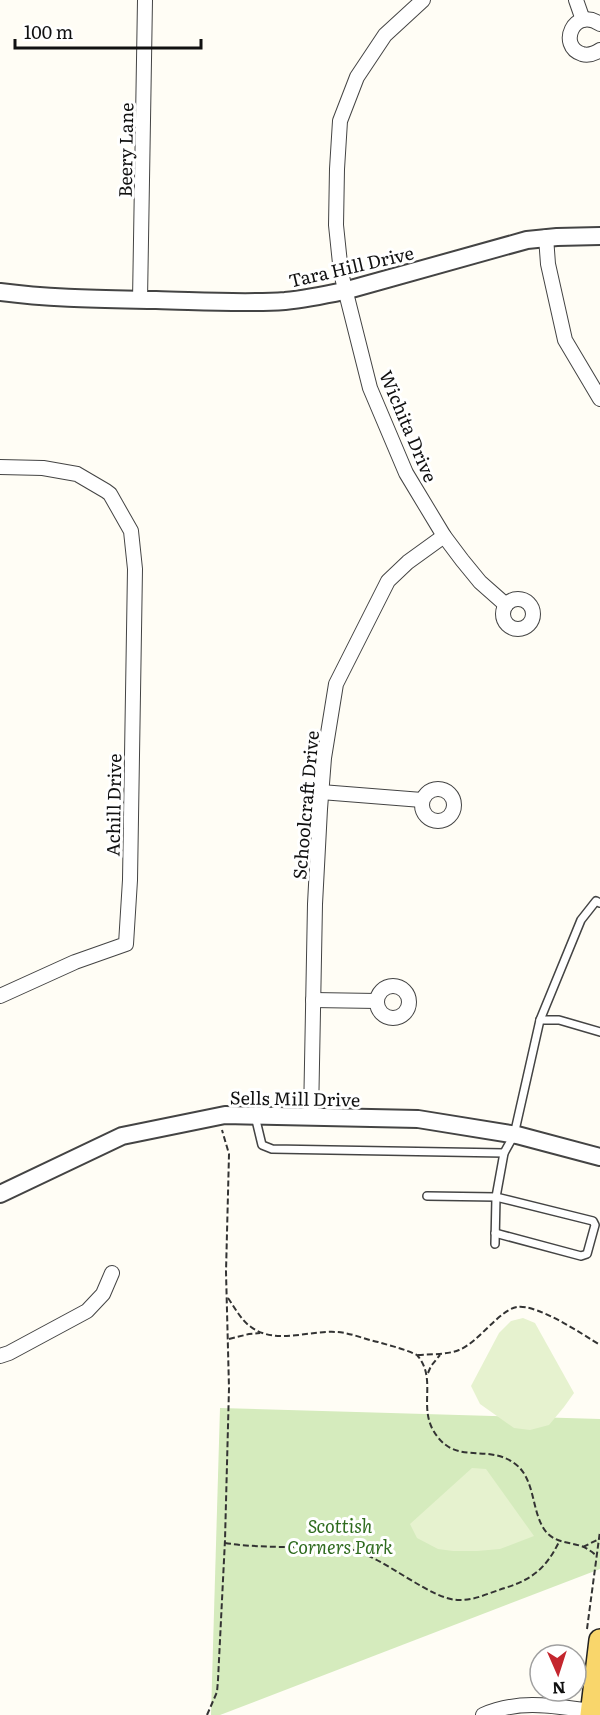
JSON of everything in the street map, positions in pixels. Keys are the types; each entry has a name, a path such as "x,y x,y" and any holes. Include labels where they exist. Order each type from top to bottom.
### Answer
{"main road":[{"path":"593,1636 594,1713"}],"street":[{"name":"Beery Lane","path":"140,300 145,0"},
{"name":"Wichita Drive","path":"423,0 385,35 357,77 340,121 336,225 341,273 370,388 406,473 444,536 480,582 506,605"},
{"path":"576,0 582,20"},
{"path":"600,24 582,20 570,32 574,49 584,55 600,50"},
{"name":"Tara Hill Drive","path":"0,292 55,298 270,302 344,291 527,240 546,237 600,236"},
{"path":"546,237 548,264 565,339 600,399"},
{"name":"Achill Drive","path":"0,467 42,468 76,474 110,494 131,531 135,569 130,880 126,944 75,962 0,996"},
{"name":"Schoolcraft Drive","path":"311,1117 315,904 321,792 336,684 388,581 408,562 444,536"},
{"path":"321,792 422,800"},
{"path":"313,1000 377,1001"},
{"name":"Sells Mill Drive","path":"0,1194 122,1136 219,1125 255,1116 418,1119 514,1135 600,1157"},
{"path":"0,1356 87,1311 103,1294 112,1273"},
{"path":"483,1715 511,1707 532,1705 562,1706 594,1713"}],"lane":[{"path":"495,1244 496,1197 504,1153 514,1135 540,1020 581,920 596,901 600,903"},
{"path":"540,1020 559,1020 600,1032"},
{"path":"255,1116 262,1145 272,1149 504,1153"},
{"path":"427,1196 496,1197 592,1221 595,1225 587,1254 581,1256 495,1233"}],"path":[{"path":"207,1715 217,1692 225,1543 229,1339 226,1272 229,1154 219,1125"},
{"path":"228,1297 241,1317 251,1327 263,1333"},
{"path":"229,1339 263,1333 300,1335 336,1332 417,1355 441,1354 459,1350 475,1340 508,1310 518,1307 541,1312 600,1345"},
{"path":"427,1375 441,1354"},
{"path":"417,1355 423,1362 427,1375 427,1408 432,1429 438,1437 448,1448 458,1452 490,1454 514,1463 527,1479 541,1524 548,1534 559,1542 583,1547 597,1556"},
{"path":"593,1636 600,1531"},
{"path":"583,1547 599,1539"},
{"path":"225,1543 247,1546 349,1549 391,1567 445,1598 459,1601 514,1585 531,1576 550,1558 559,1542"}],"green space":[{"path":"523,1318 535,1323 574,1393 549,1425 530,1430 514,1428 480,1404 471,1386 499,1333 511,1321"},
{"name":"Scottish Corners Park","path":"220,1408 600,1419 600,1569 220,1715 211,1715"},
{"path":"472,1468 486,1469 534,1536 500,1549 477,1551 438,1549 417,1538 410,1524"}]}
